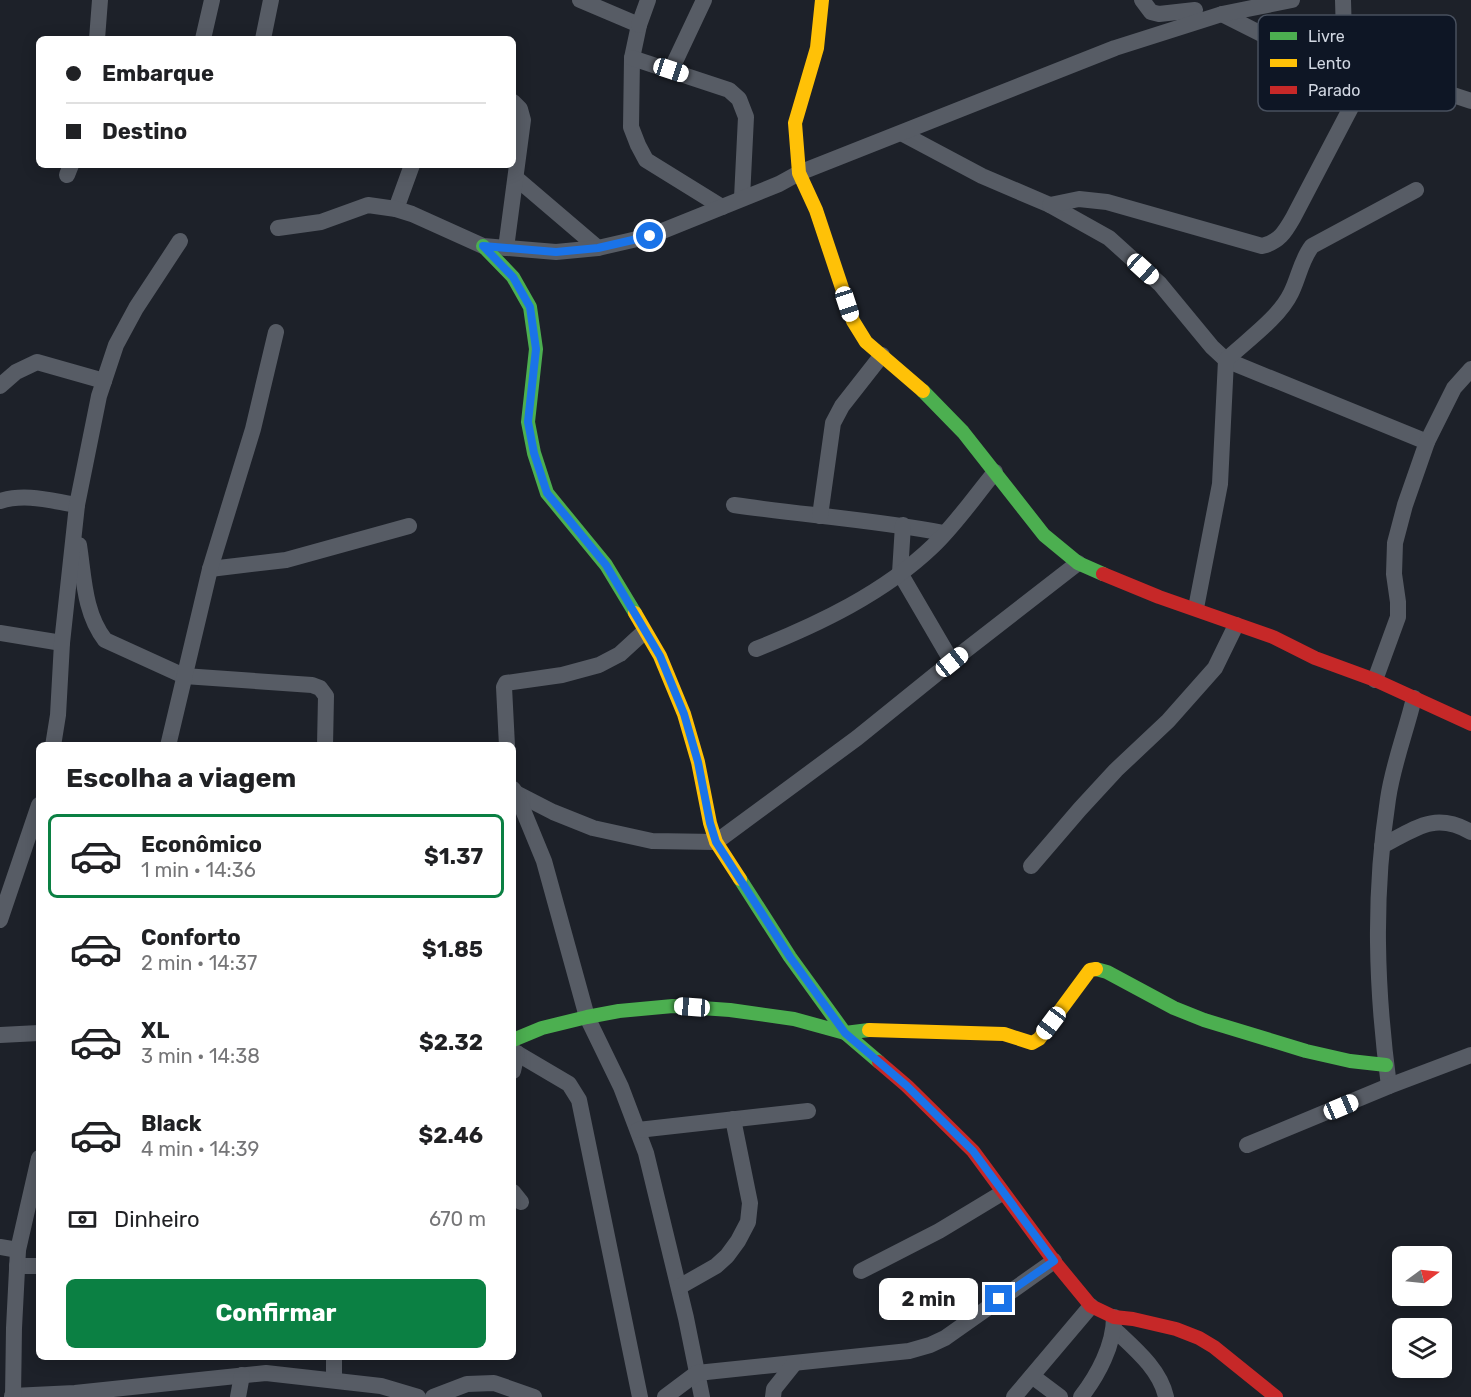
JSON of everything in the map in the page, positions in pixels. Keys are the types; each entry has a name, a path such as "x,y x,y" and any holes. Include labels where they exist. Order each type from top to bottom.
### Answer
{"street":[{"path":"97,36 100,0"},
{"path":"204,36 212,0"},
{"path":"264,36 271,0"},
{"path":"579,0 639,26"},
{"path":"648,0 632,58 631,127 646,160 722,207"},
{"path":"671,70 704,0"},
{"path":"822,0 817,48 795,123 799,173 816,210 853,321 866,342 926,394 948,417 1044,535 1078,563 1159,597 1196,608 1236,625 1273,637 1315,658 1375,680 1471,724"},
{"path":"1142,0 1151,12 1159,14 1195,10 1222,14 1258,32"},
{"path":"1222,14 1292,0"},
{"path":"1343,0 1343,15"},
{"path":"278,228 321,222 368,205 396,209 483,246 556,252 598,248 650,236 799,173 903,134 1115,48 1195,10"},
{"path":"632,58 729,90 739,99 746,117 742,198"},
{"path":"1456,96 1471,101"},
{"path":"516,105 520,109 523,120 516,164"},
{"path":"1050,205 1079,199 1107,202 1262,246 1275,243 1286,231 1349,111"},
{"path":"903,134 982,176 1050,205 1109,238 1160,284 1206,340 1226,360 1427,442"},
{"path":"396,209 411,168"},
{"path":"515,170 598,248"},
{"path":"506,248 515,170"},
{"path":"1196,608 1220,484 1226,360 1280,310 1291,294 1306,255 1312,246 1416,190"},
{"path":"54,742 77,505 99,396 116,345 180,241"},
{"path":"483,246 513,277 530,307 536,349 528,422 534,453 547,493 606,565 660,656 684,714 698,762 716,842 790,957 845,1033 907,1086 973,1151 1054,1261 1091,1306 1114,1323 1164,1384 1166,1397"},
{"path":"169,742 210,569 253,429 276,332"},
{"path":"820,516 833,423 842,406 882,355"},
{"path":"0,386 16,372 37,362 104,381"},
{"path":"1375,680 1398,617 1394,574 1395,543 1405,505 1427,442 1454,388 1471,369"},
{"path":"756,649 816,624 849,607 900,573 933,545 994,472"},
{"path":"0,501 32,497 77,505"},
{"path":"734,505 903,525 944,533"},
{"path":"75,522 89,610 105,639 184,676 312,685 320,688 326,696 325,742"},
{"path":"903,525 900,573 952,662"},
{"path":"210,569 286,560 409,526"},
{"path":"516,792 553,812 593,828 652,841 716,842 857,738 1078,563"},
{"path":"1031,866 1080,809 1168,721 1215,668 1236,625"},
{"path":"507,742 504,687 506,683 562,675 598,665 620,654 644,632"},
{"path":"0,633 62,643"},
{"path":"1389,1086 1378,980 1377,891 1388,799 1395,762 1407,729 1414,698"},
{"path":"516,793 544,861 587,1017 621,1087 646,1153 679,1287 702,1397"},
{"path":"0,920 6,881 36,813"},
{"path":"1382,846 1429,823 1443,822 1461,826 1471,832"},
{"path":"516,1047 542,1028 619,1011 662,1007 730,1010 795,1019 845,1033 865,1030 1004,1034 1032,1043 1039,1038 1090,970 1097,969 1107,972 1174,1008 1204,1020 1306,1051 1350,1061 1386,1065"},
{"path":"0,1035 36,1033"},
{"path":"516,1049 569,1084 579,1100 640,1397"},
{"path":"1247,1145 1389,1086 1471,1056"},
{"path":"638,1130 808,1111"},
{"path":"679,1287 716,1266 727,1256 748,1222 750,1203 733,1119"},
{"path":"35,1191 18,1258 7,1329 13,1396 75,1393 242,1375 285,1374 381,1386 418,1397"},
{"path":"861,1271 939,1231 1002,1193"},
{"path":"0,1247 18,1258 36,1265"},
{"path":"665,1397 697,1373 909,1351 930,1346 945,1338 1054,1261"},
{"path":"1014,1397 1091,1306"},
{"path":"1114,1323 1133,1319 1199,1338 1214,1347 1276,1397"},
{"path":"1082,1397 1107,1352 1114,1323"},
{"path":"334,1360 334,1380"},
{"path":"773,1397 774,1389 794,1364"},
{"path":"238,1397 242,1375"},
{"path":"1032,1376 1060,1397"},
{"path":"433,1397 460,1386 476,1383 494,1383 534,1397"}],"traffic: fast":[{"path":"483,246 513,277 530,307 536,349 528,422 534,453 547,493 606,565 635,613"},
{"path":"923,391 963,432 1044,535 1078,563 1103,574"},
{"path":"740,879 790,957 845,1033 879,1062"},
{"path":"1096,969 1107,972 1174,1008 1204,1020 1306,1051 1350,1061 1386,1065"},
{"path":"516,1039 542,1028 587,1017 619,1011 673,1006 730,1010 794,1019 845,1033 869,1030"}],"traffic: slow":[{"path":"822,0 817,48 795,123 799,173 816,210 853,321 866,342 923,391"},
{"path":"635,613 660,656 684,714 698,762 716,842 740,879"},
{"path":"869,1030 1004,1034 1032,1043 1039,1039 1090,970 1096,969"}],"traffic: jam":[{"path":"1103,574 1159,597 1273,637 1315,658 1375,680 1471,724"},
{"path":"879,1062 907,1086 973,1151 1054,1261 1091,1306 1114,1317 1176,1329 1199,1338 1214,1347 1276,1397"}],"route":[{"path":"650,236 598,248 556,252 483,246 513,277 530,307 536,349 528,422 534,453 547,493 606,565 660,656 684,714 698,762 716,842 790,957 845,1033 907,1086 973,1151 1054,1261 999,1299"}]}
